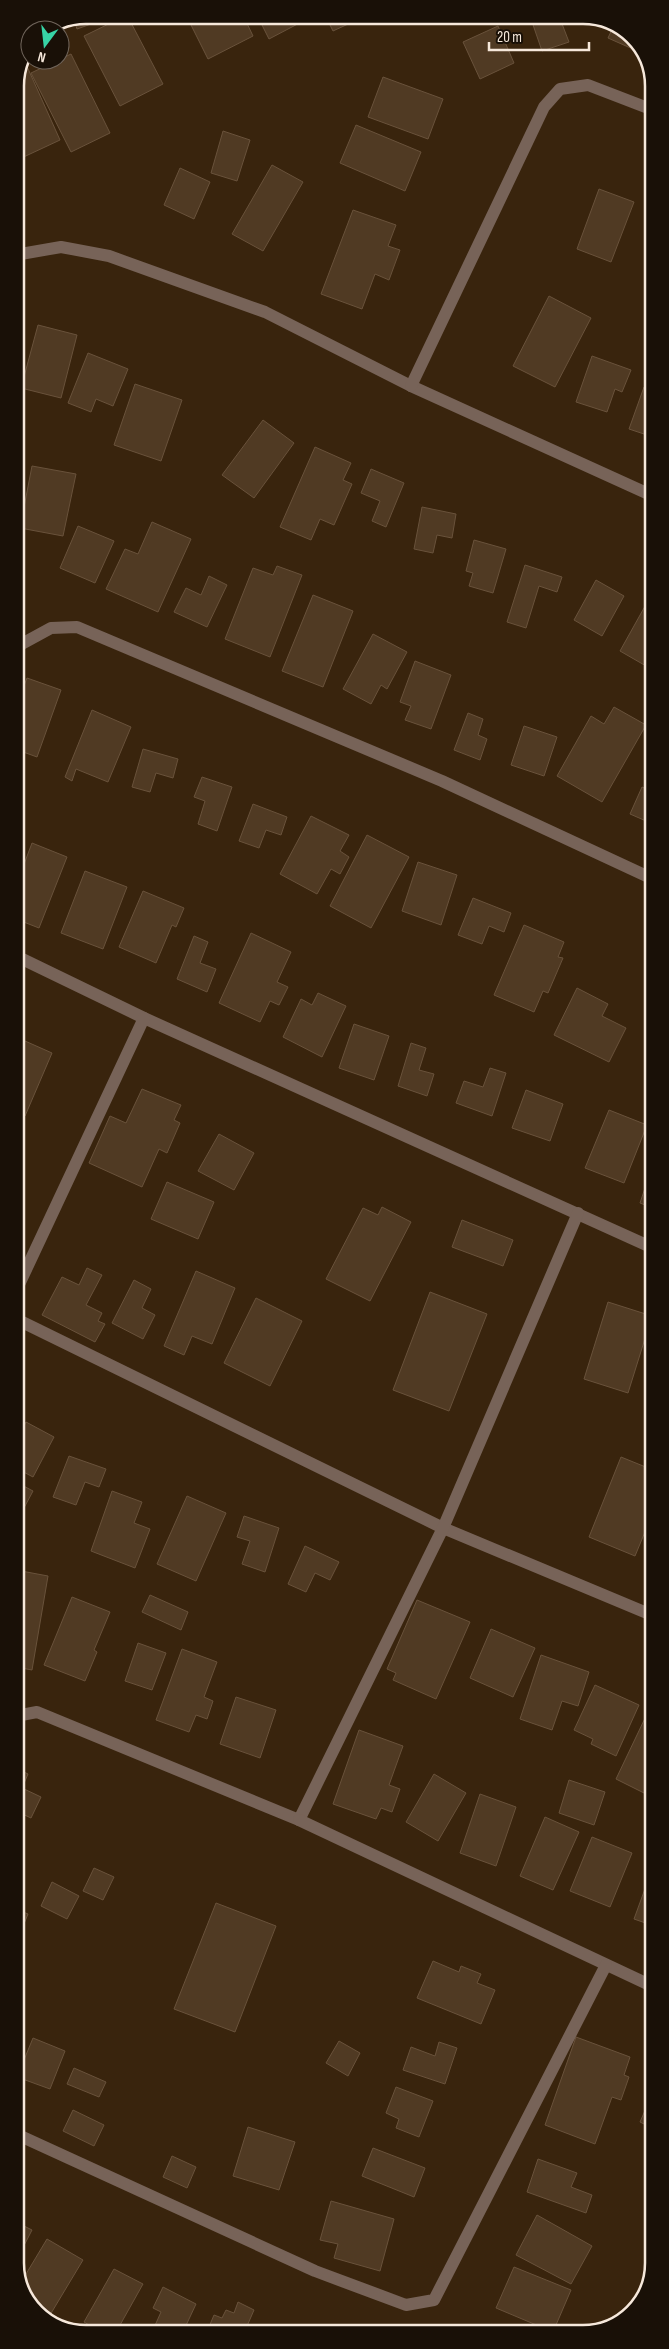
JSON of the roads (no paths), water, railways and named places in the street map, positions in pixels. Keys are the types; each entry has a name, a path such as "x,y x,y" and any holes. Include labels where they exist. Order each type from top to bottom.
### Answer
{"street":[{"path":"410,386 544,107 549,101 560,89 588,85 645,107"},
{"path":"24,253 62,247 109,256 265,312 410,386 645,492"},
{"path":"24,643 51,628 77,627 442,781 645,875"},
{"path":"24,960 144,1018 645,1244"},
{"path":"24,1274 144,1018"},
{"path":"298,1820 443,1528 578,1213"},
{"path":"24,1323 443,1528 645,1612"},
{"path":"24,1714 37,1712 298,1820 645,1983"},
{"path":"24,2138 315,2271 406,2305 434,2300 606,1965"}]}
